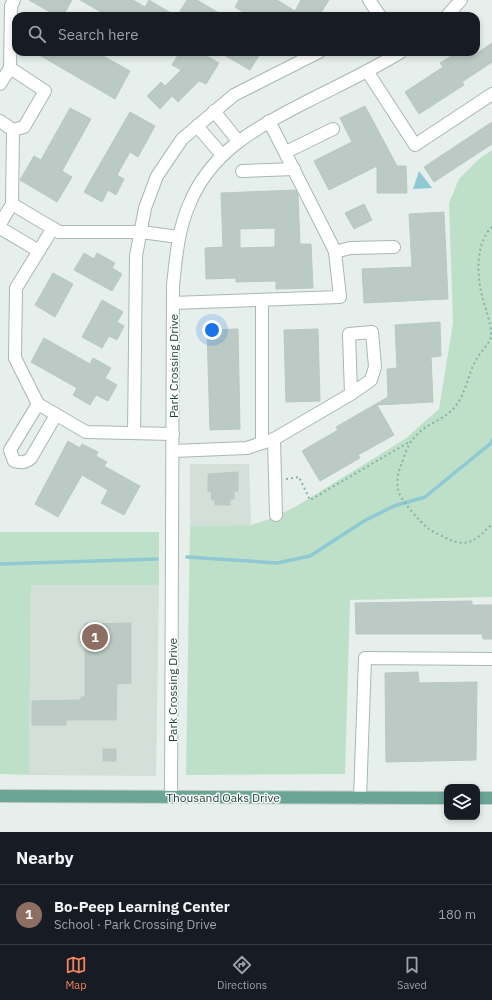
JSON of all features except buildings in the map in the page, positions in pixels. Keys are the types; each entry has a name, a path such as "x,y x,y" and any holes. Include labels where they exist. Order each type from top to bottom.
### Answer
{"main road":[{"name":"Thousand Oaks Drive","path":"0,796 444,798"},
{"path":"480,798 492,798"}],"street":[{"path":"0,84 10,68 11,6 14,0"},
{"path":"369,0 377,12"},
{"path":"450,12 461,0"},
{"path":"134,433 136,256 145,208 157,176 182,139 234,95 311,56"},
{"name":"Park Crossing Drive","path":"171,797 173,285 183,220 196,190 222,155 238,141 270,121 395,56"},
{"path":"0,121 13,130 24,127 45,91 10,68"},
{"path":"367,71 414,145 492,94"},
{"path":"214,111 238,141"},
{"path":"173,303 340,297 335,252 270,121"},
{"path":"197,126 222,155"},
{"path":"286,152 333,129"},
{"path":"0,224 12,204 13,130"},
{"path":"242,171 294,169"},
{"path":"12,204 59,232 141,232 180,237"},
{"path":"0,228 39,251"},
{"path":"53,228 16,288 15,358 38,404 86,432 173,434"},
{"path":"335,252 350,248 394,247"},
{"path":"262,300 262,443"},
{"path":"173,451 247,448 274,439 351,394 371,380 375,367 372,332 349,334 351,394"},
{"path":"38,404 10,450 14,461 20,463 27,462 31,458 56,415"},
{"path":"274,439 276,515"},
{"path":"360,798 365,658 492,658"}],"path":[{"path":"492,227 484,240 480,253 479,275 482,296 490,322 491,337 476,360 457,404 451,411 417,434 411,441 397,476 398,491 405,503 429,529 458,544 470,543 492,524"},
{"path":"275,479 299,477 310,500 411,441"}],"shaded area":[{"path":"190,464 249,464 251,525 190,526"},
{"path":"31,585 159,585 156,776 29,775"}],"green space":[{"path":"492,150 492,597 350,600 345,774 186,775 190,526 251,525 267,520 295,507 405,439 439,409 453,323 449,203 459,179 479,159"},
{"path":"0,532 159,532 159,585 31,585 29,775 0,774"}],"water":[{"path":"419,171 432,188 413,189"}],"waterway":[{"path":"187,557 277,563 310,556 364,521 394,506 425,497 491,443 492,440"},
{"path":"0,564 157,559"}],"place":[{"name":"Bo-Peep Learning Center","path":"95,637"}]}
